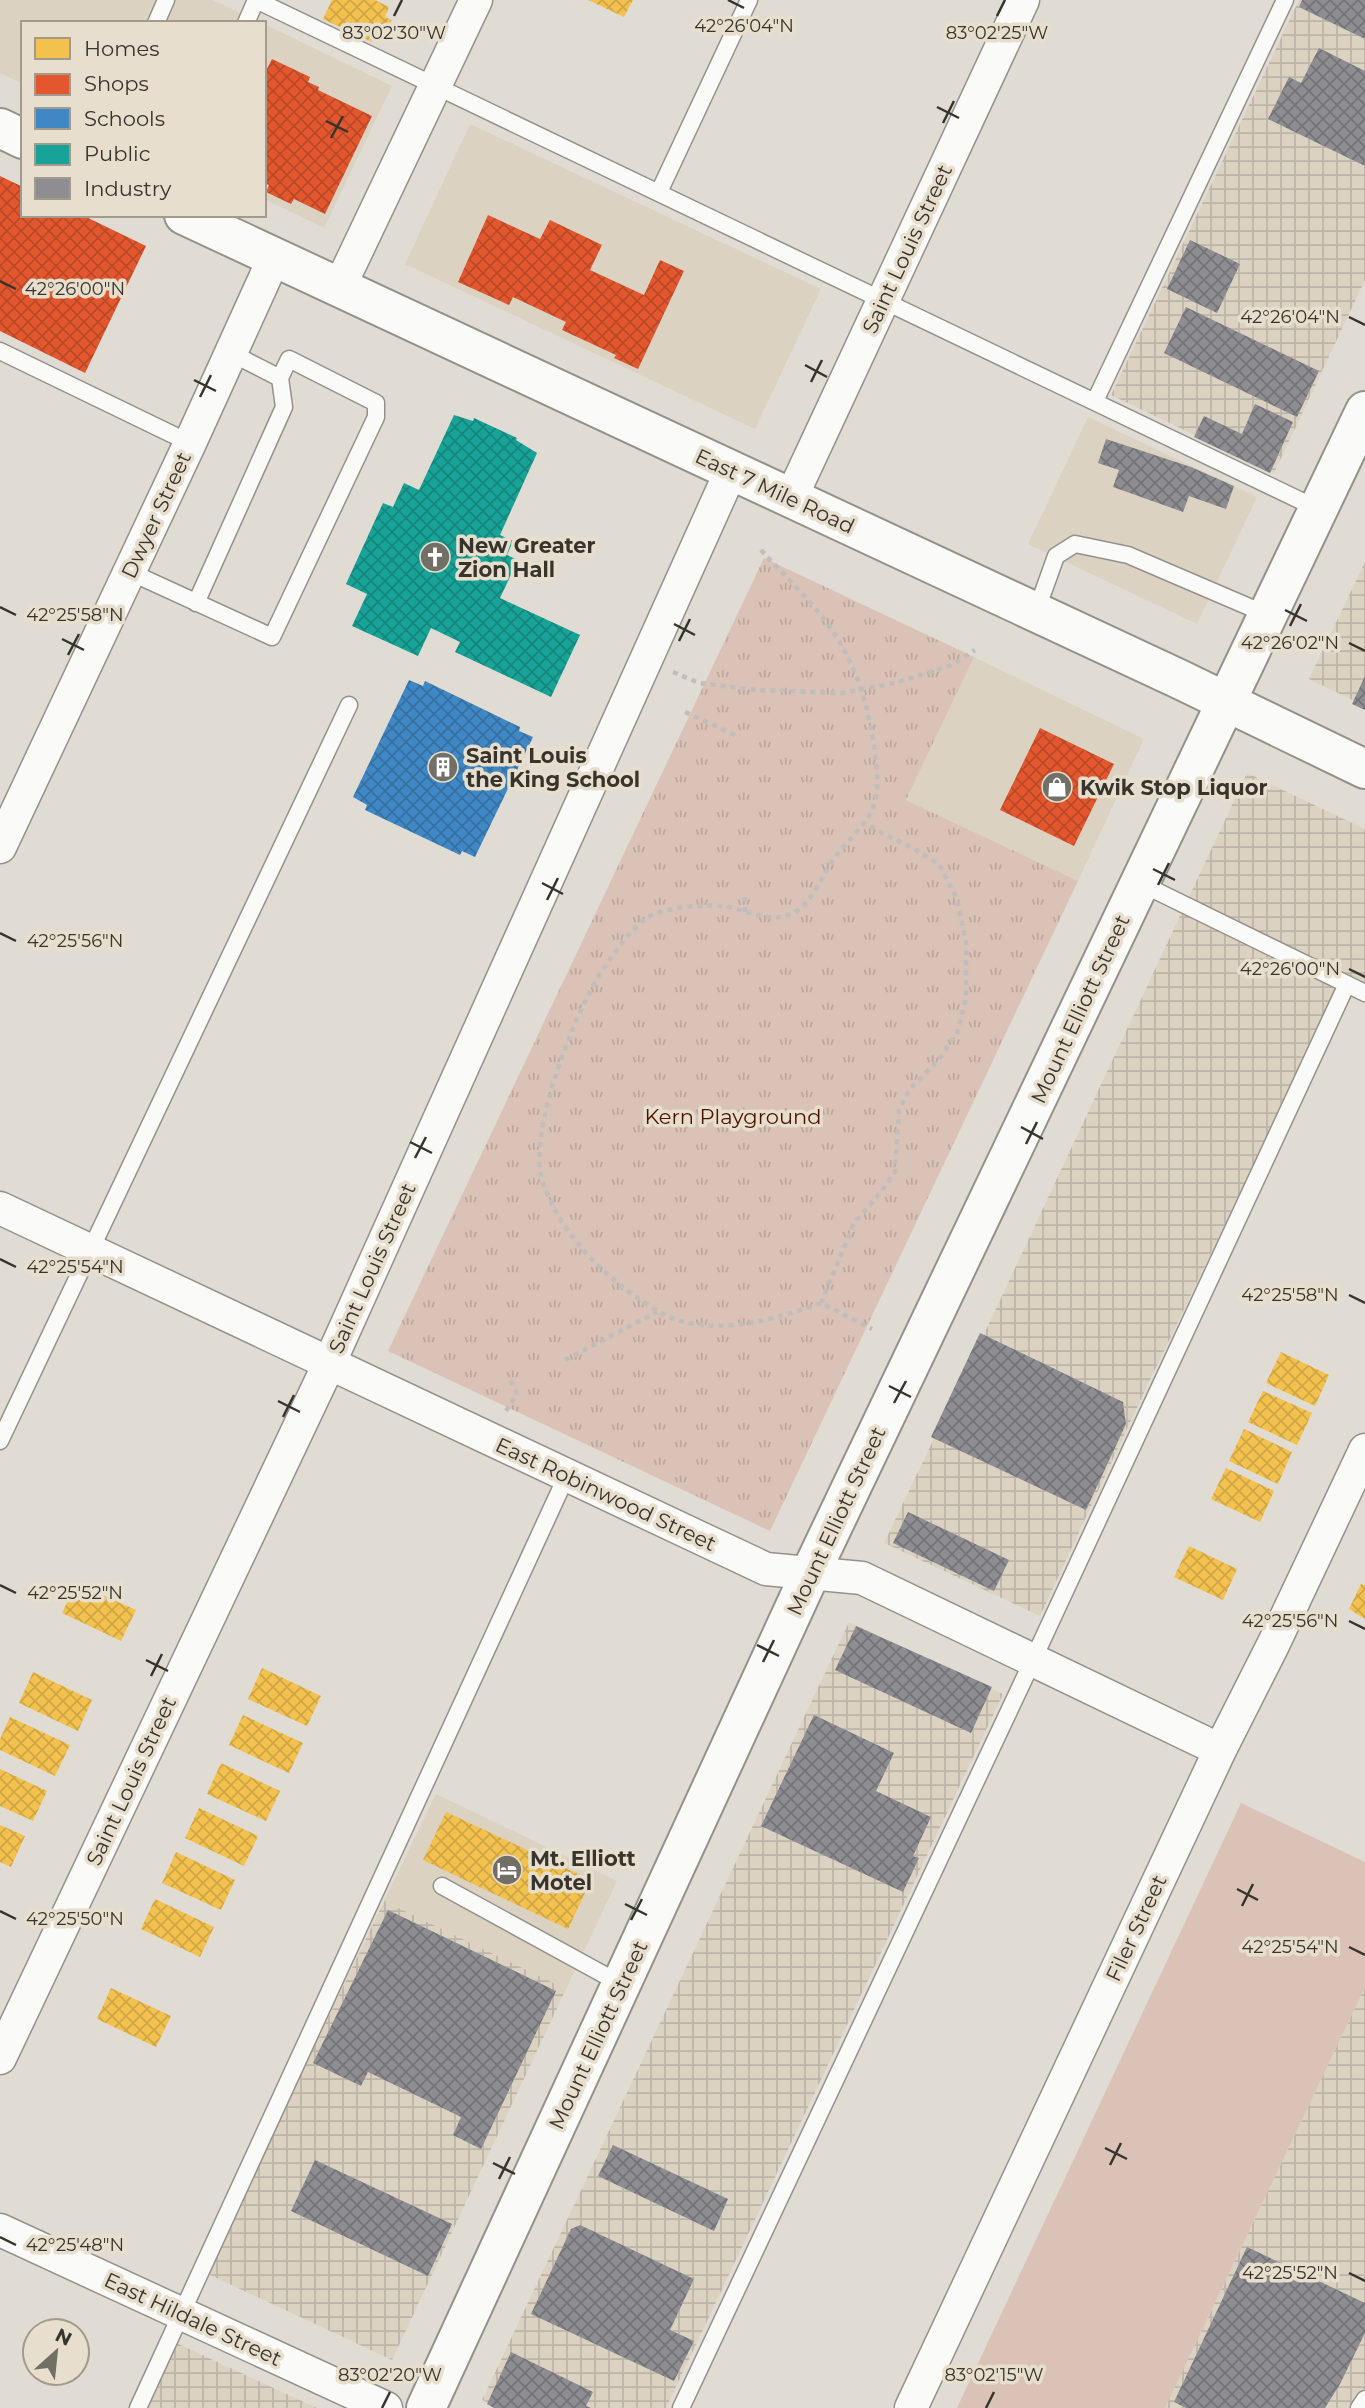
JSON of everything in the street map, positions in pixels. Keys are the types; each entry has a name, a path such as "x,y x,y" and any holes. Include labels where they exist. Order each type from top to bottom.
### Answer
{"street":[{"path":"339,288 476,0"},
{"name":"Saint Louis Street","path":"791,498 1023,0"},
{"path":"0,128 21,138"},
{"name":"East 7 Mile Road","path":"188,217 1226,701 1365,769"},
{"name":"Dwyer Street","path":"0,847 274,258"},
{"name":"Mount Elliott Street","path":"425,2408 810,1574 1365,411"},
{"name":"Saint Louis Street","path":"0,2059 329,1364 732,471"},
{"name":"East Robinwood Street","path":"0,1208 766,1569 862,1578 1220,1750"},
{"name":"Filer Street","path":"911,2408 1220,1750 1365,1450"},
{"name":"East Hildale Street","path":"0,2230 386,2408"}],"lane":[{"path":"157,21 166,0"},
{"path":"247,21 256,0 1318,509"},
{"path":"659,192 749,0"},
{"path":"1095,401 1285,0"},
{"path":"0,351 190,443"},
{"path":"231,353 280,378"},
{"path":"130,572 196,603 272,637 376,417 376,403 289,359 280,378 284,407 196,603"},
{"path":"1036,612 1056,556 1075,544 1128,555 1268,615"},
{"path":"0,1441 349,705"},
{"path":"1140,883 1365,993"},
{"path":"681,2408 1033,1660 1346,984"},
{"path":"138,2408 567,1475"},
{"path":"442,1886 621,1984"},
{"path":"1359,2408 1365,2399"}],"path":[{"path":"761,550 808,601 839,642 860,689 873,736 878,779 875,805 864,824 849,838 813,893 795,913 771,919 722,906 676,909 647,917 620,946 600,973 576,1020 540,1135 541,1175 552,1206 568,1231 601,1268 634,1297 669,1319 701,1325 739,1324 783,1317 821,1303 872,1329"},
{"path":"646,661 699,683 756,690 842,693 895,683 952,665 975,650"},
{"path":"685,712 737,736"},
{"path":"821,1303 854,1223 895,1172 899,1111 910,1089 939,1059 957,1033 966,998 966,942 957,899 939,864 864,824"},
{"path":"744,897 745,912"},
{"path":"565,1360 658,1311"},
{"path":"506,1411 517,1394 510,1380"}],"shaded area":[{"path":"0,0 213,0 257,21 21,21 21,83 0,73"},
{"path":"1299,0 1365,0 1365,280 1274,473 1111,395"},
{"path":"266,25 392,86 324,228 266,200"},
{"path":"470,124 821,289 755,429 405,264"},
{"path":"1088,417 1257,497 1197,624 1028,544"},
{"path":"1365,562 1365,706 1309,679"},
{"path":"974,657 1144,739 1078,881 906,800"},
{"path":"1247,773 1365,829 1365,983 1346,974 1147,1386 1040,1616 884,1543"},
{"path":"849,1622 1003,1694 666,2408 499,2408 482,2400"},
{"path":"436,1794 617,1881 566,1989 384,1901"},
{"path":"384,1901 566,1989 392,2360 206,2273"},
{"path":"1365,1987 1365,2408 1165,2408"},
{"path":"174,2342 317,2408 143,2408"}],"green space":[{"name":"Kern Playground","path":"764,558 974,657 906,800 1078,881 770,1531 388,1351"},
{"path":"1241,1803 1365,1862 1365,1987 1165,2408 957,2408"}],"building: Homes":[{"path":"332,0 375,0 389,7 385,17 392,20 384,37 376,34 372,42 323,19"},
{"path":"588,0 633,0 624,17"},
{"path":"1281,1352 1329,1375 1315,1406 1266,1383"},
{"path":"1263,1391 1312,1413 1297,1445 1248,1422"},
{"path":"1244,1429 1292,1452 1278,1484 1229,1461"},
{"path":"1226,1468 1274,1491 1260,1522 1211,1499"},
{"path":"1189,1546 1237,1569 1223,1600 1174,1577"},
{"path":"76,1583 136,1610 121,1641 62,1613"},
{"path":"1361,1584 1365,1585 1365,1619 1349,1609"},
{"path":"262,1668 321,1696 307,1726 248,1699"},
{"path":"33,1672 92,1700 78,1731 19,1703"},
{"path":"243,1715 303,1743 289,1773 229,1745"},
{"path":"10,1717 70,1745 55,1776 0,1750 0,1739"},
{"path":"221,1763 280,1791 266,1821 207,1794"},
{"path":"0,1769 47,1791 33,1821 0,1806"},
{"path":"199,1808 258,1836 244,1866 185,1838"},
{"name":"Mt. Elliott Motel","path":"446,1812 591,1880 568,1929 423,1860"},
{"path":"0,1825 25,1836 11,1867 0,1862"},
{"path":"176,1852 235,1880 221,1910 162,1883"},
{"path":"155,1899 214,1927 200,1957 141,1929"},
{"path":"111,1988 171,2016 156,2047 97,2019"}],"building: Shops":[{"path":"272,59 310,77 308,82 319,87 318,90 372,116 325,214 294,199 291,204 266,192 269,185 266,184 266,71"},
{"path":"0,176 21,186 21,217 86,217 146,246 85,373 0,331"},
{"path":"488,215 540,239 550,220 602,245 590,270 644,295 660,260 684,271 638,369 614,358 616,355 562,330 566,322 513,297 509,305 458,282"},
{"path":"1040,728 1114,764 1074,846 1000,810"}],"building: Schools":[{"name":"Saint Louis the King School","path":"409,680 423,686 425,681 520,727 519,731 533,737 475,857 462,851 460,855 365,810 367,805 353,797"}],"building: Public":[{"name":"New Greater Zion Hall","path":"454,415 473,421 474,418 517,438 516,440 537,453 500,535 513,541 507,555 518,560 500,598 580,635 551,697 455,652 460,642 431,628 418,656 352,626 367,594 346,584 383,503 393,507 404,483 419,490"}],"building: Industry":[{"path":"1302,0 1365,0 1365,39 1299,7"},
{"path":"1319,48 1365,71 1365,166 1268,119 1289,77 1301,83"},
{"path":"1190,240 1240,264 1217,313 1167,289"},
{"path":"1186,307 1319,371 1297,417 1164,353"},
{"path":"1255,404 1293,422 1270,473 1194,437 1204,416 1242,434"},
{"path":"1106,439 1191,467 1234,486 1226,509 1189,496 1183,512 1113,487 1119,470 1098,463"},
{"path":"1365,676 1365,710 1352,704"},
{"path":"980,1333 1123,1402 1126,1424 1086,1510 931,1437"},
{"path":"908,1512 1009,1560 994,1591 893,1543"},
{"path":"856,1626 992,1687 971,1733 835,1670"},
{"path":"814,1715 894,1753 876,1791 931,1817 913,1856 919,1858 903,1892 761,1826"},
{"path":"388,1910 556,1991 481,2149 453,2135 461,2117 368,2072 361,2086 313,2063"},
{"path":"613,2145 728,2199 714,2231 598,2176"},
{"path":"315,2160 452,2224 428,2276 291,2211"},
{"path":"580,2225 694,2279 670,2330 694,2341 674,2381 531,2314 571,2229"},
{"path":"1247,2247 1365,2303 1365,2333 1325,2408 1186,2408 1174,2402"},
{"path":"511,2352 593,2392 586,2406 591,2408 494,2408 487,2404"}],"place":[{"name":"New Greater Zion Hall","path":"435,557"},
{"name":"Saint Louis the King School","path":"443,767"},
{"name":"Kwik Stop Liquor","path":"1057,787"},
{"name":"Mt. Elliott Motel","path":"507,1870"}]}
